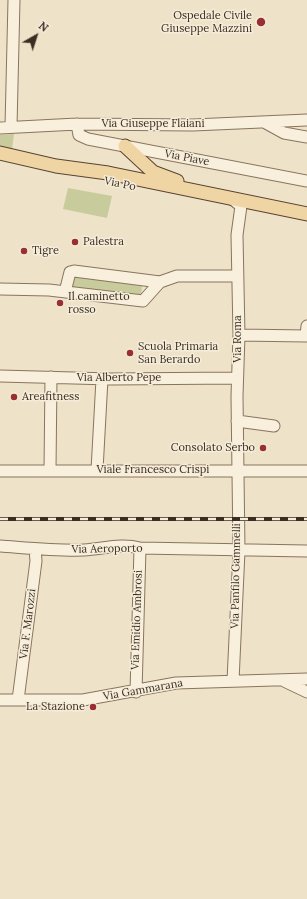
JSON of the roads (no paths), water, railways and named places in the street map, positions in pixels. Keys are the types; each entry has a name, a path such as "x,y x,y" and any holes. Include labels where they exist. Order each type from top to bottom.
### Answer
{"main road":[{"path":"105,181 113,178 172,190 176,184 153,172 125,146"},
{"name":"Via Po","path":"0,153 56,166 176,184 218,196 236,203 307,221"},
{"name":"Via Po","path":"0,161 55,173 307,214"},
{"path":"236,203 307,218"}],"street":[{"path":"5,128 14,0"},
{"name":"Via Giuseppe Flaiani","path":"5,128 76,124 193,125 307,120"},
{"path":"261,121 284,133 307,138"},
{"name":"Via Piave","path":"76,124 79,135 125,146 307,181"},
{"name":"Via Roma","path":"236,203 239,335 237,378 237,471"},
{"path":"65,292 67,277 70,272 74,271 160,282"},
{"path":"0,289 65,292 143,301 160,282 176,276 237,276"},
{"path":"239,335 307,333"},
{"name":"Via Alberto Pepe","path":"0,376 102,379 237,378"},
{"path":"50,470 51,377"},
{"path":"97,470 102,379"},
{"path":"237,421 274,426"},
{"name":"Viale Francesco Crispi","path":"0,471 307,471"},
{"name":"Via Panfilo Gammelli","path":"233,681 239,551 237,471"},
{"name":"Via Aeroporto","path":"0,546 35,549 84,550 133,546 140,548 239,551 307,551"},
{"name":"Via Emidio Ambrosi","path":"136,692 140,548"},
{"name":"Via F. Marozzi","path":"18,700 36,560 35,549"},
{"path":"282,680 307,679"},
{"name":"Via Gammarana","path":"0,700 83,700 136,692 176,683 233,681 282,680 307,692"}],"railway":[{"path":"0,519 307,519"}],"place":[{"name":"Ospedale Civile Giuseppe Mazzini","path":"261,22"},
{"name":"Palestra","path":"75,242"},
{"name":"Tigre","path":"24,251"},
{"name":"Il caminetto rosso","path":"60,303"},
{"name":"Scuola Primaria San Berardo","path":"130,353"},
{"name":"Areafitness","path":"14,397"},
{"name":"Consolato Serbo","path":"263,448"},
{"name":"La Stazione","path":"93,707"}]}
